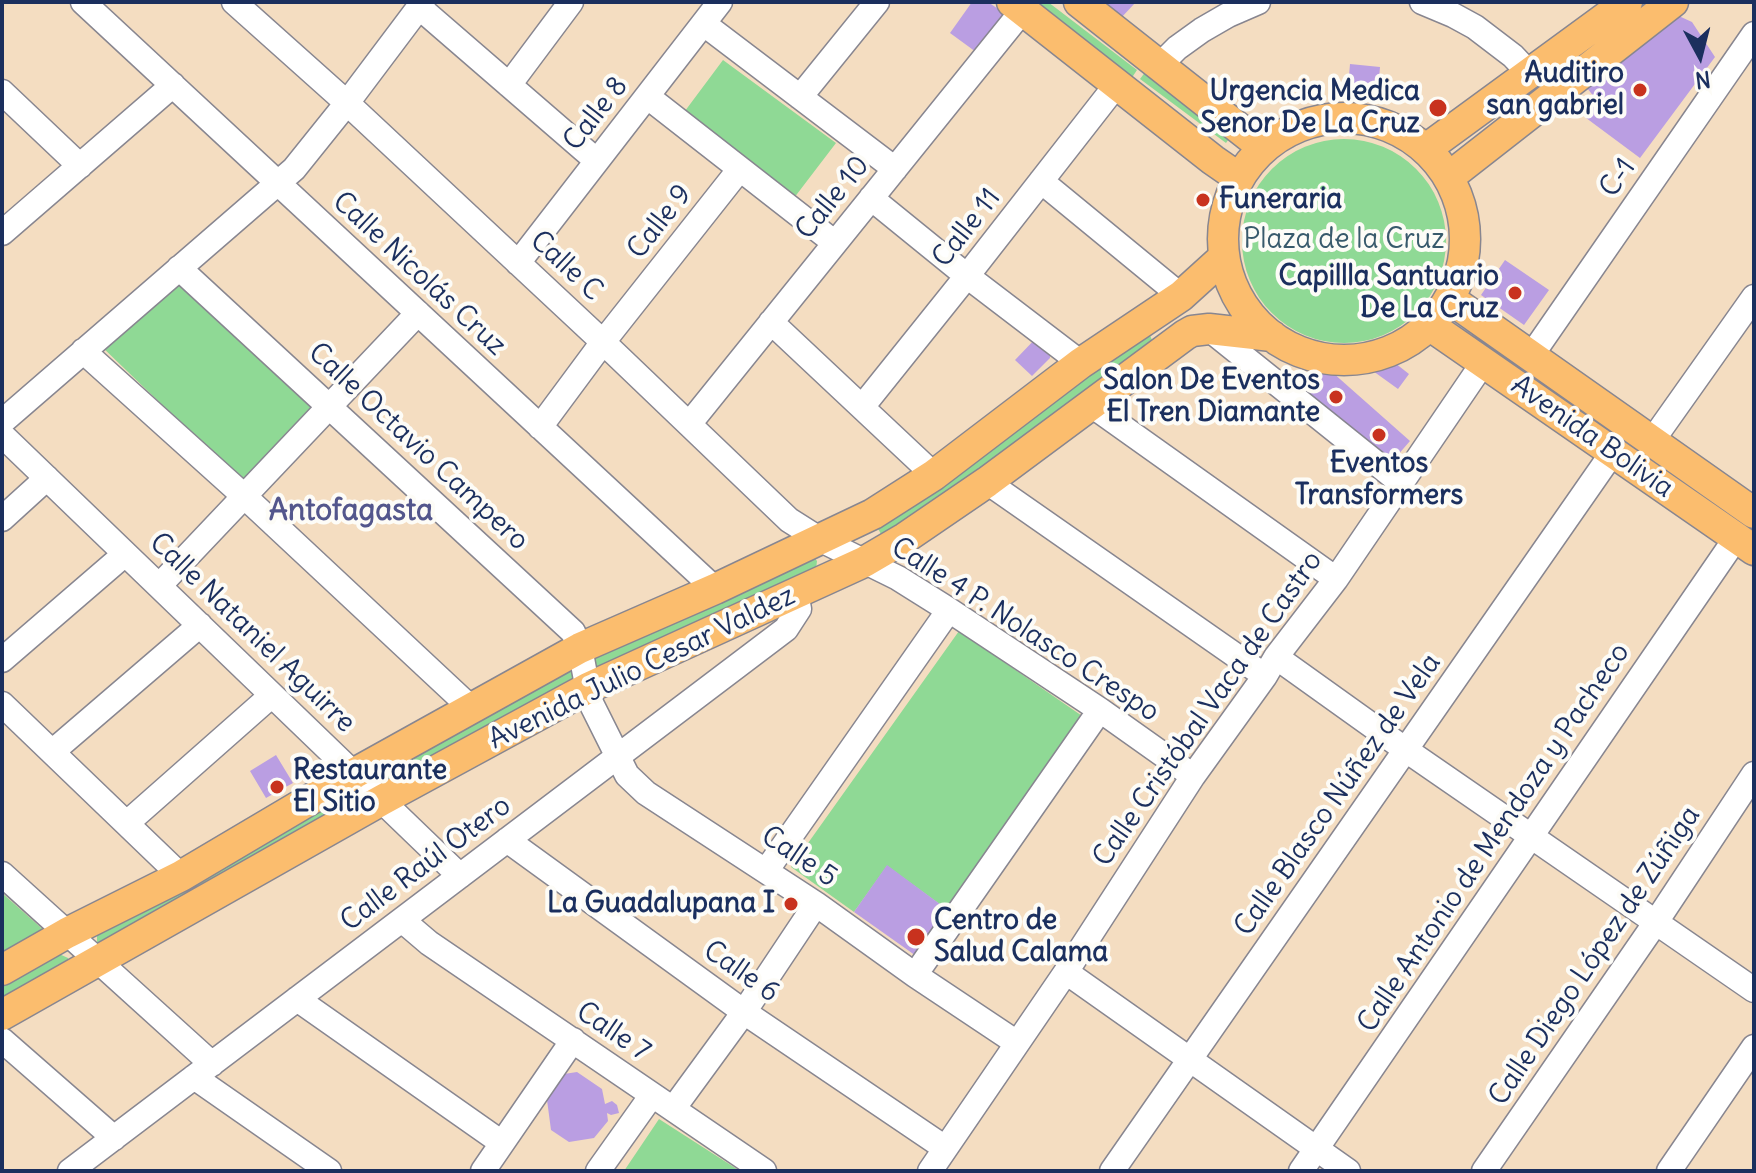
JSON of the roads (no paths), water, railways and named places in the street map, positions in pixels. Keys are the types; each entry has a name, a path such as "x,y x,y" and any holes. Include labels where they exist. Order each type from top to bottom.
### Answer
{"main road":[{"path":"1079,2 1264,148"},
{"path":"1426,149 1627,2"},
{"path":"1449,177 1673,2"},
{"path":"1017,6 1239,178"},
{"path":"1332,118 1373,121 1410,136 1426,149 1449,177 1463,211 1466,237 1458,283 1450,299 1429,325 1398,347 1362,358 1324,358 1306,354 1272,336 1252,317 1236,294 1224,257 1225,217 1230,197 1239,178 1275,139 1302,125 1332,118"},
{"name":"Avenida Julio Cesar Valdez","path":"2,970 67,933 181,876 355,773 580,648 715,589 873,514 934,475 1081,363 1181,296 1224,257"},
{"name":"Avenida Bolivia","path":"1450,299 1754,513"},
{"name":"Avenida Bolivia","path":"1429,325 1745,544"},
{"name":"Avenida Julio Cesar Valdez","path":"2,1015 382,800 588,688 864,562 987,482 1192,331 1209,329 1272,336"}],"street":[{"name":"Calle Nicolás Cruz","path":"83,2 715,589"},
{"path":"509,85 571,2"},
{"name":"Calle 8","path":"518,263 720,2"},
{"path":"800,97 877,2"},
{"path":"1159,66 1202,30 1257,2"},
{"path":"1428,3 1475,27 1513,56 1530,74"},
{"path":"2,422 294,169 421,4 597,161"},
{"name":"Calle C","path":"243,5 690,423 789,520 864,562"},
{"name":"Calle 10","path":"690,423 895,169 1017,6"},
{"path":"704,24 895,169"},
{"name":"C-1","path":"1531,356 1754,34"},
{"name":"Calle 11","path":"862,407 1117,84"},
{"path":"2,233 173,85"},
{"path":"2,92 80,166"},
{"path":"648,97 835,243"},
{"name":"Calle 9","path":"540,427 739,170"},
{"path":"1041,181 1181,296"},
{"path":"871,198 1081,363"},
{"name":"Calle Octavio Campero","path":"179,268 573,632 580,648 588,688"},
{"path":"1652,441 1745,330 1754,297"},
{"path":"159,586 418,313"},
{"path":"771,322 934,475"},
{"path":"1209,329 1401,483"},
{"path":"83,351 471,708"},
{"name":"Calle Cristóbal Vaca de Castro","path":"930,1171 1066,972 1193,776 1336,579 1483,363"},
{"path":"1090,404 1336,579"},
{"name":"Calle Nataniel Aguirre","path":"2,435 460,876"},
{"name":"Calle Blasco Núñez de Vela","path":"1112,1171 1613,452"},
{"path":"2,519 47,478"},
{"path":"987,482 1406,750 1754,990"},
{"name":"Calle Antonio de Mendoza y Pacheco","path":"1301,1171 1532,837 1745,544"},
{"path":"2,660 125,554"},
{"name":"Calle 4 P. Nolasco Crespo","path":"864,562 898,578 949,610 1193,776"},
{"name":"Calle Raúl Otero","path":"87,1167 114,1138 786,629 799,609 796,593"},
{"path":"766,871 949,610"},
{"path":"52,752 200,625"},
{"name":"Calle 5","path":"588,688 590,701 617,757 627,775 646,793 816,904 1017,1043"},
{"path":"127,823 272,695"},
{"path":"2,704 181,876"},
{"path":"915,975 1100,710"},
{"name":"Calle Diego López de Zúñiga","path":"1484,1171 1754,774"},
{"name":"Calle 6","path":"507,840 744,1012 945,1148"},
{"path":"2,874 99,962 203,1070 329,1171"},
{"path":"673,1109 744,1012 816,904"},
{"name":"Calle 7","path":"402,920 429,943 764,1171"},
{"path":"1066,972 1348,1171"},
{"path":"297,999 502,1143"},
{"path":"2,1040 114,1138"},
{"path":"483,1171 573,1040"},
{"path":"1669,1171 1754,1047"},
{"path":"598,1171 652,1095"}],"place":[{"name":"Auditiro san gabriel","path":"1640,90"},
{"name":"Urgencia Medica Senor De La Cruz","path":"1438,108"},
{"name":"Funeraria","path":"1203,200"},
{"name":"Capillla Santuario De La Cruz","path":"1515,293"},
{"name":"Salon De Eventos El Tren Diamante","path":"1336,397"},
{"name":"Eventos Transformers","path":"1379,435"},
{"name":"Restaurante El Sitio","path":"277,787"},
{"name":"La Guadalupana I","path":"791,904"},
{"name":"Centro de Salud Calama","path":"916,937"}],"district":[{"name":"Antofagasta","path":"351,511"}],"park label":[{"name":"Plaza de la Cruz","path":"1344,240"}]}
